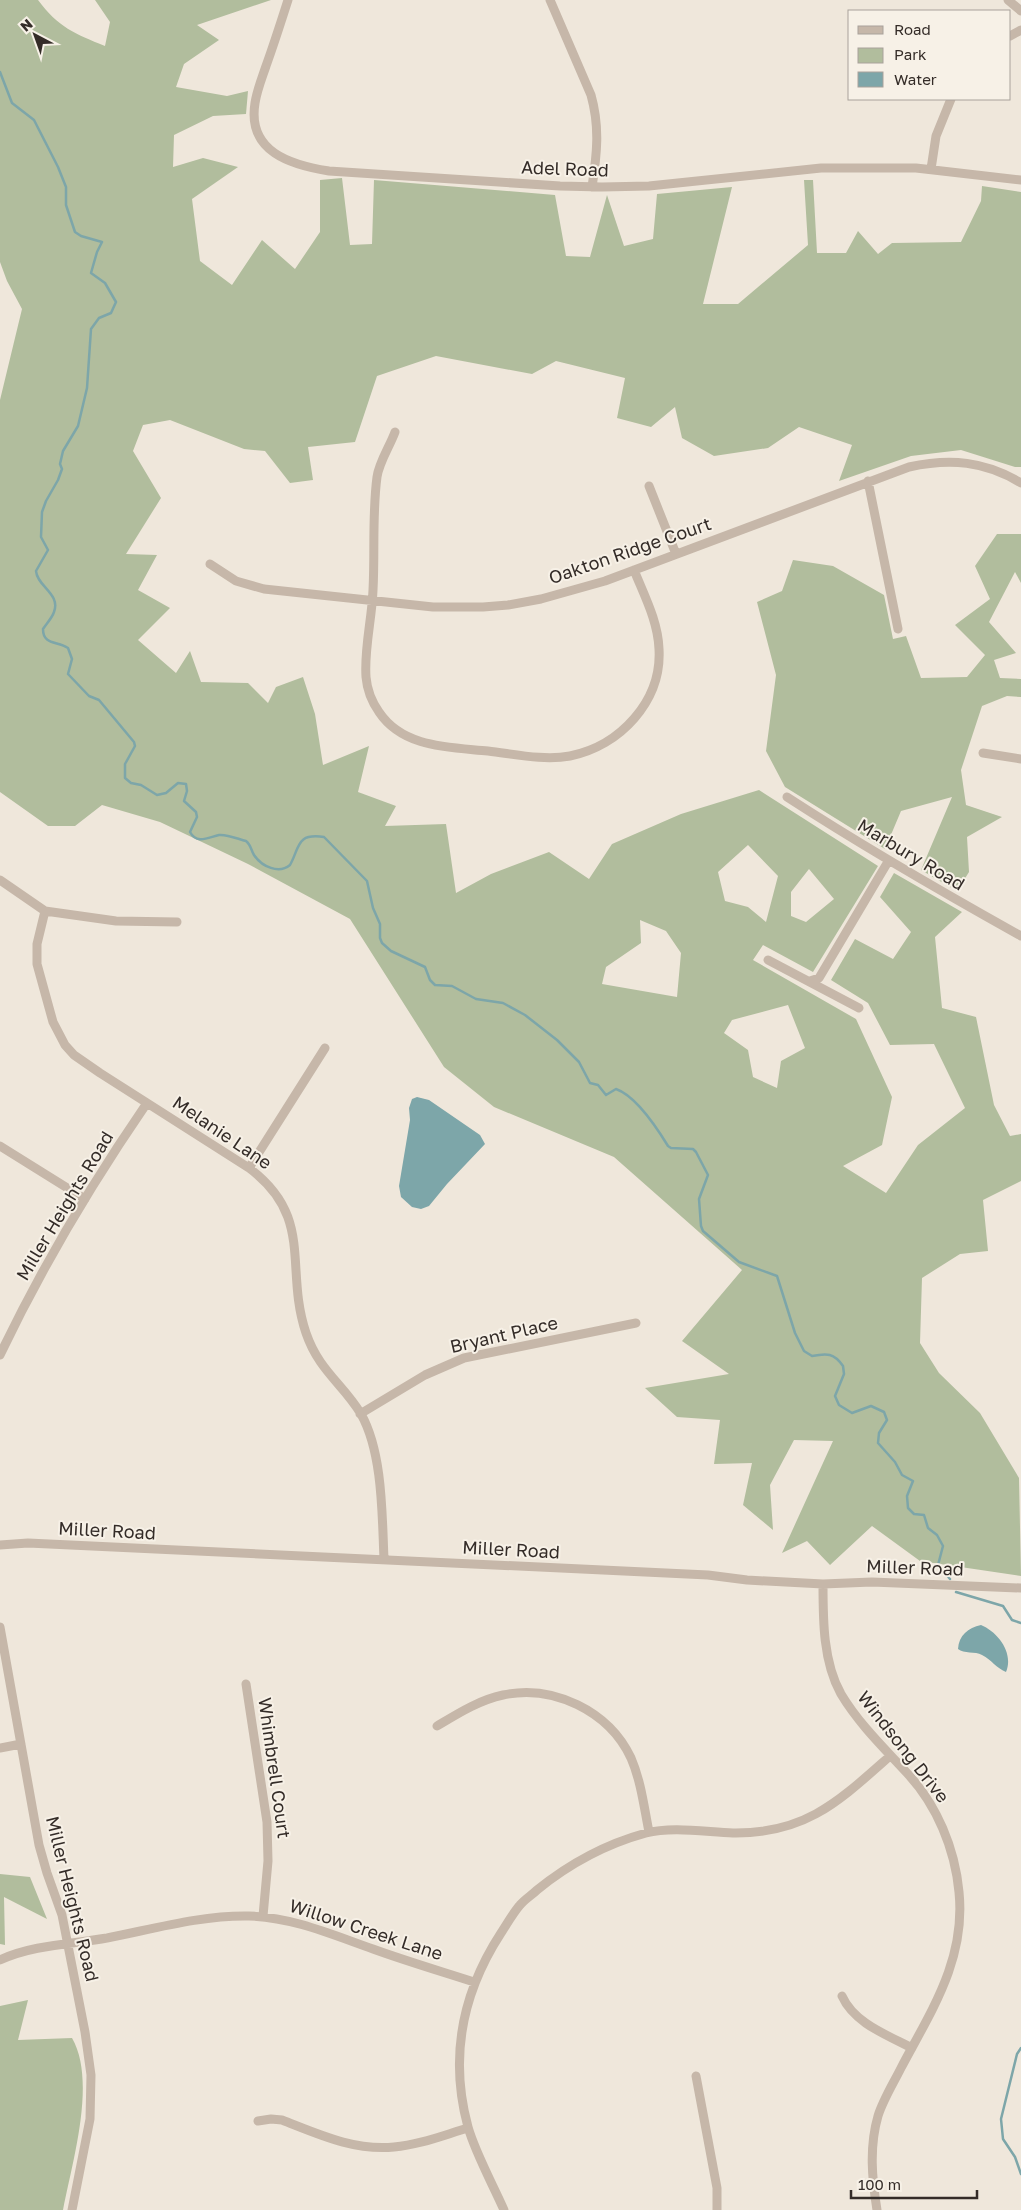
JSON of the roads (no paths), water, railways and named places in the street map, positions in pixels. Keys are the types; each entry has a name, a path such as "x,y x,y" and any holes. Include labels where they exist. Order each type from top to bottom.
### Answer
{"street":[{"name":"Adel Road","path":"288,0 258,92 254,112 261,140 281,158 298,165 329,171 592,187 649,186 821,168 931,169 1021,180"},
{"path":"550,0 596,110 598,150 592,187"},
{"path":"1008,0 1021,11"},
{"path":"931,169 936,136 951,100"},
{"path":"396,432 377,476 372,601 366,679 368,690 378,711 394,729 415,741 431,745 540,756 570,756 597,747 625,729 644,706 656,678 659,663 657,634 634,570"},
{"name":"Oakton Ridge Court","path":"210,564 236,581 255,587 372,601 458,608 508,605 573,591 634,570 868,481 925,463 959,461 991,468 1021,483"},
{"path":"868,481 898,629"},
{"path":"649,486 676,554"},
{"path":"984,754 1021,759"},
{"name":"Marbury Road","path":"788,797 889,860 1021,936"},
{"path":"810,981 819,978 889,860"},
{"path":"0,880 45,911 116,921 177,922"},
{"name":"Melanie Lane","path":"45,911 37,944 37,964 58,1034 74,1054 249,1168 269,1184 287,1211 294,1236 301,1313 312,1348 327,1374 360,1414 370,1437 375,1459 384,1559"},
{"path":"768,960 859,1008"},
{"path":"249,1168 325,1048"},
{"name":"Miller Heights Road","path":"0,1355 48,1260 84,1199 147,1103"},
{"path":"0,1146 84,1199"},
{"name":"Bryant Place","path":"360,1414 425,1375 464,1358 636,1323"},
{"name":"Miller Road","path":"0,1545 28,1543 384,1559 708,1575 747,1580 823,1584 872,1582 1021,1588"},
{"name":"Windsong Drive","path":"823,1584 823,1619 830,1667 841,1694 863,1725 908,1774 937,1818 952,1855 959,1895 958,1932 952,1967 943,1990 878,2116 872,2166 878,2210"},
{"name":"Miller Heights Road","path":"0,1627 42,1859 62,1915 85,2032 91,2086 90,2119 72,2210"},
{"name":"Whimbrell Court","path":"246,1684 267,1822 268,1861 263,1916"},
{"path":"437,1726 468,1708 503,1695 529,1693 549,1695 584,1707 610,1728 630,1757 641,1790 648,1832"},
{"path":"0,1748 21,1744"},
{"path":"504,2210 468,2128 461,2088 460,2031 474,1982 489,1952 520,1905 571,1864 615,1843 648,1832 686,1830 756,1832 779,1829 795,1824 840,1799 890,1756"},
{"name":"Willow Creek Lane","path":"0,1960 18,1953 207,1919 226,1916 263,1916 292,1922 474,1982"},
{"path":"842,1996 845,2004 858,2017 912,2048"},
{"path":"696,2076 718,2188 717,2210"},
{"path":"258,2121 282,2120 351,2145 378,2148 395,2147 468,2128"}],"water":[{"path":"417,1097 429,1100 480,1135 485,1144 429,1206 421,1209 412,1207 401,1197 399,1186 410,1120 409,1108 412,1099"},
{"path":"981,1625 993,1633 1003,1644 1008,1658 1006,1672 982,1655 958,1649 962,1636 972,1628"}],"waterway":[{"path":"0,72 12,103 34,120 58,167 66,187 66,205 75,232 81,236 102,242 91,273 105,283 116,302 111,313 99,318 91,329 87,388 78,426 63,451 60,464 62,469 42,512 41,537 48,550 36,571 40,581 52,595 55,606 52,616 43,629 45,638 68,648 72,659 68,674 89,696 99,700 134,742 135,746 125,764 125,778 131,783 141,785 157,795 166,793 178,783 186,784 187,791 184,801 196,812 197,817 190,832 193,836 203,839 222,835 246,841 257,859 271,868 281,869 290,865 300,843 304,839 315,836 324,837 367,881 373,908 380,924 380,938 382,943 391,951 425,967 430,980 435,985 452,986 476,999 503,1003 525,1015 557,1040 579,1062 590,1083 598,1085 606,1095 616,1089 631,1098 645,1113 668,1146 671,1148 693,1149 708,1175 699,1199 703,1231 739,1262 777,1276 795,1333 804,1351 812,1356 822,1354 833,1356 843,1366 844,1374 835,1396 839,1405 852,1413 871,1406 884,1412 887,1420 879,1433 878,1443 895,1462 902,1475 913,1481 907,1496 908,1508 914,1514 924,1515 928,1528 937,1535 943,1546 938,1565 950,1579"},
{"path":"956,1592 1003,1606 1012,1620 1021,1623"},
{"path":"1021,2048 1017,2054 1001,2119 1003,2139 1015,2157 1021,2174"}]}
